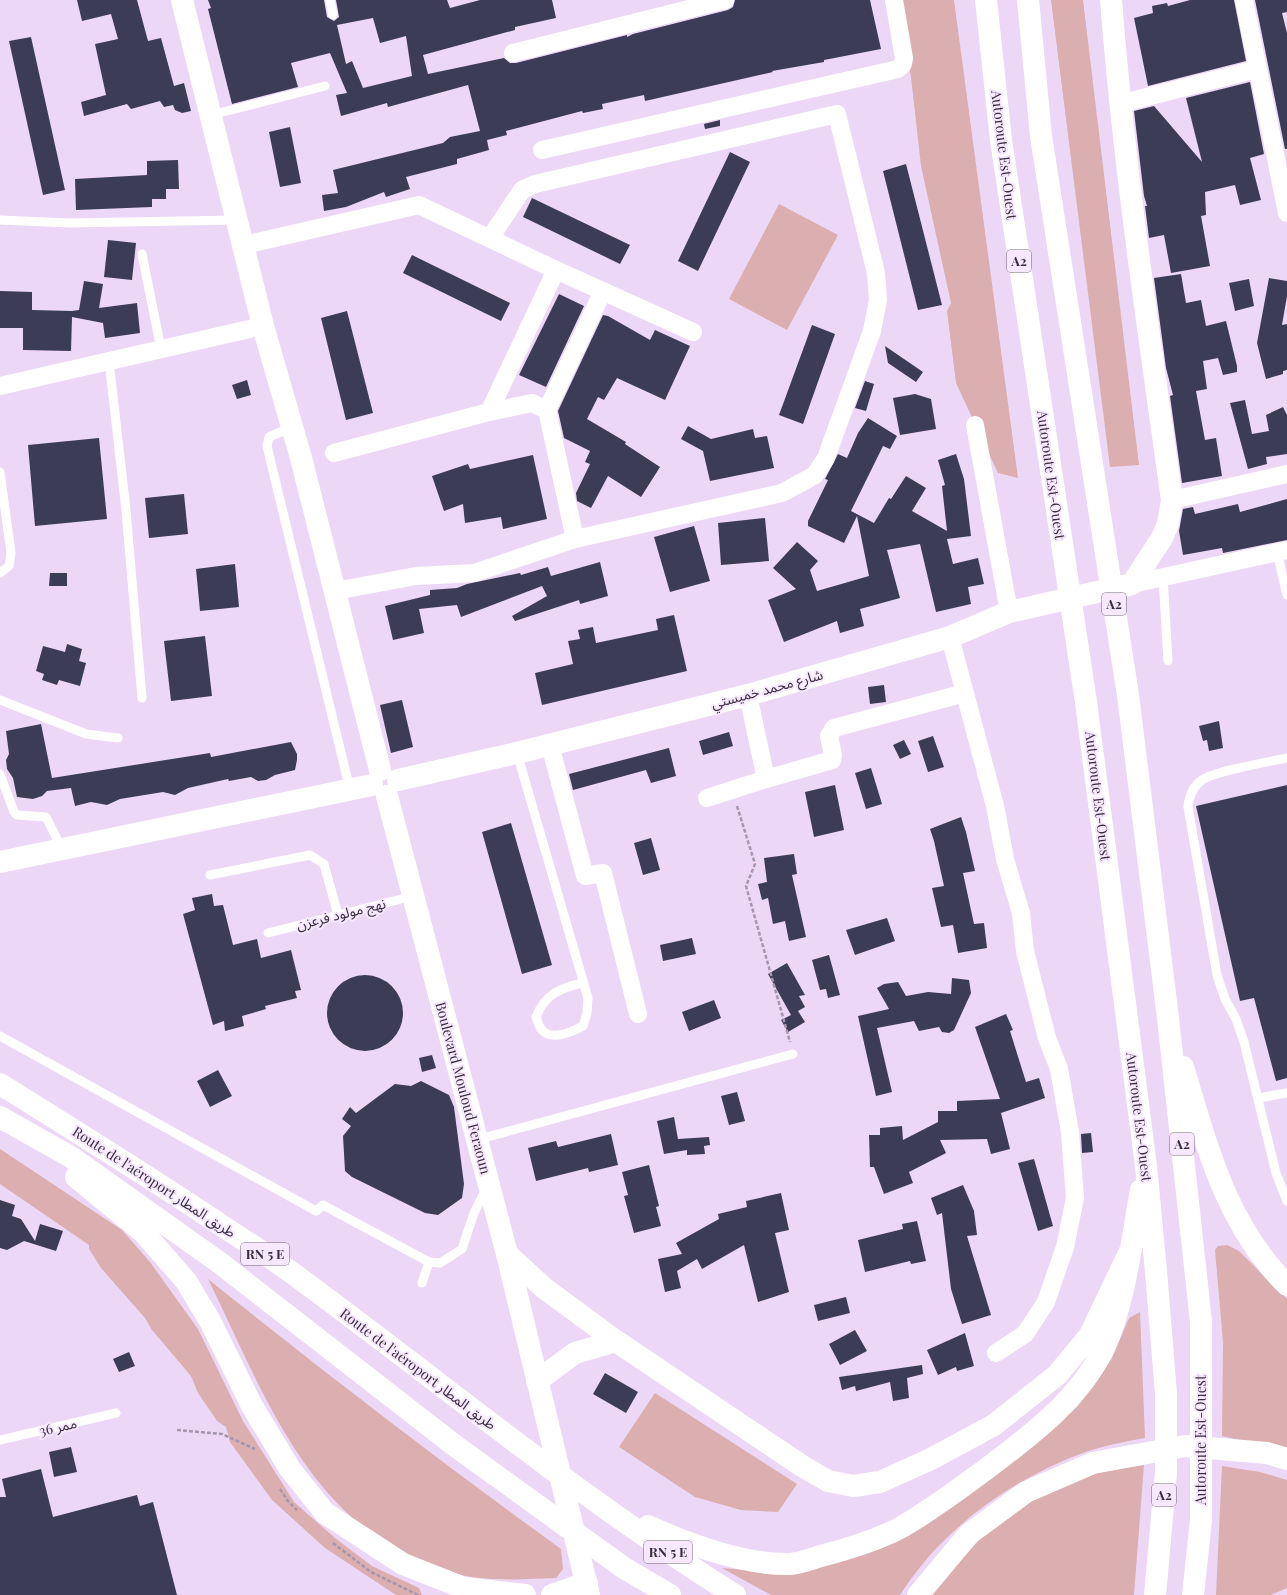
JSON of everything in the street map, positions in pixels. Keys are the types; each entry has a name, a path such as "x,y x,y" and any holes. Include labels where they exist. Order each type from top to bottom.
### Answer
{"main road":[{"name":"Boulevard Mouloud Feraoun","path":"182,0 263,326 292,427 476,1140 507,1254 588,1589"},
{"name":"Autoroute Est-Ouest","path":"986,0 1001,140 1057,521 1086,702 1146,1166 1166,1394 1166,1473 1155,1595"},
{"name":"Autoroute Est-Ouest","path":"1028,0 1040,136 1128,695 1168,1018 1200,1322 1201,1520 1193,1595"},
{"path":"1111,0 1119,104 1134,230 1172,500 1168,524 1162,538 1132,584"},
{"name":"شارع محمد خميستي","path":"0,862 385,783 550,745 748,695 950,637 1009,612 1132,584"},
{"path":"1168,1018 1212,1161 1227,1198 1255,1248 1266,1263 1287,1285"},
{"name":"Route de l'aéroport طريق المطار","path":"0,1084 154,1180 293,1274 516,1444 603,1507"},
{"name":"Route de l'aéroport طريق المطار","path":"0,1117 71,1157 220,1263 454,1445 618,1564"},
{"path":"0,1126 68,1170 144,1233 186,1281 210,1321 252,1406 290,1469 325,1513 360,1538 403,1564 464,1588 525,1595"},
{"path":"603,1507 673,1537 711,1550 746,1559 791,1564 855,1548 900,1528 954,1493 1016,1446 1061,1408 1088,1375 1115,1322 1146,1166"},
{"path":"507,1254 544,1288 616,1341 802,1466 828,1481 853,1486 880,1482 931,1460 994,1425 1057,1375 1090,1335 1130,1251"},
{"path":"537,1381 575,1353 616,1341"},
{"path":"918,1595 969,1534 1026,1492 1093,1463 1185,1446 1277,1456"},
{"name":"RN 5 E","path":"603,1507 701,1574 735,1595"},
{"path":"618,1564 650,1595"},
{"name":"RN 5 E","path":"618,1564 670,1595"},
{"path":"552,1595 588,1589"}],"street":[{"path":"513,53 725,0"},
{"path":"542,150 898,69 904,58 894,0"},
{"path":"1244,0 1287,213"},
{"path":"1119,104 1257,70"},
{"path":"335,591 416,576 474,573 576,538 782,493 815,475 826,458 872,331 878,300 876,273 837,114 535,184 522,190 490,238"},
{"path":"244,245 420,205 556,270 693,332"},
{"path":"489,412 556,270"},
{"path":"576,538 547,410 603,291"},
{"path":"0,386 263,326"},
{"path":"334,453 489,412 532,403 547,410"},
{"path":"975,425 1009,612"},
{"path":"1172,500 1287,474"},
{"path":"1132,584 1282,551"},
{"path":"950,637 995,806 1005,859 1021,913 1025,951 1047,1038 1059,1069 1070,1132 1075,1198 1065,1247 1046,1302 1025,1334 996,1353"},
{"path":"707,798 832,760 833,755 829,736 834,728 965,693"},
{"path":"748,695 766,779"},
{"path":"550,745 585,876 603,873 638,1014"}],"lane":[{"path":"330,0 334,15"},
{"path":"211,115 325,86"},
{"path":"0,220 70,223 237,220"},
{"path":"142,254 161,349"},
{"path":"109,361 126,510 142,698"},
{"path":"292,427 270,437 267,446 350,790"},
{"path":"0,472 11,553 9,566 0,573"},
{"path":"1282,551 1287,595"},
{"path":"1163,577 1168,661"},
{"path":"0,700 86,734 118,738"},
{"path":"517,753 588,998 588,1013 583,1026 569,1034 551,1035 541,1030 536,1017 541,1005 547,998 572,986 583,983"},
{"path":"1287,758 1208,777 1193,789 1190,794 1188,807 1217,975 1225,999 1241,1030 1276,1173 1287,1201"},
{"path":"0,774 14,812 17,814 46,817 63,850"},
{"path":"210,875 310,855 324,864 338,914"},
{"name":"نهج مولود فرعزن","path":"268,932 413,896"},
{"path":"0,1036 316,1211 323,1205 429,1262 440,1263 462,1249 474,1213 488,1184"},
{"path":"476,1140 793,1054"},
{"path":"1258,1098 1287,1093"},
{"path":"422,1283 429,1262"},
{"name":"ممر 36","path":"0,1440 116,1413"}],"path":[{"path":"736,805 755,864 746,886 793,1054"}],"shaded area":[{"path":"897,0 954,0 1018,478 998,473 956,383 947,311 951,303 921,166 911,77"},
{"path":"1051,0 1083,0 1139,465 1110,467"},
{"path":"779,204 838,235 787,330 729,299"},
{"path":"0,1149 122,1230 150,1262 198,1329 243,1421 294,1502 335,1538 372,1566 419,1588 422,1595 396,1595 325,1548 272,1500 230,1442 226,1427 217,1421 198,1393 191,1376 152,1330 145,1318 101,1268 89,1249 89,1245 0,1184"},
{"path":"1227,1245 1239,1251 1287,1299 1287,1453 1270,1447 1222,1436 1223,1342 1215,1250 1218,1246"},
{"path":"208,1279 383,1416 561,1549 563,1569 556,1578 494,1579 469,1577 457,1574 392,1548 358,1523 329,1494 304,1462 282,1427 243,1354"},
{"path":"1140,1312 1145,1438 1104,1446 1080,1454 1028,1478 1003,1493 979,1510 935,1549 900,1595 771,1595 722,1568 757,1571 831,1563 1036,1441 1078,1406 1112,1358 1129,1318"},
{"path":"655,1393 797,1484 778,1512 741,1510 695,1497 619,1447"},
{"path":"1144,1465 1134,1595 929,1595 980,1539 1016,1509 1075,1480 1101,1472"},
{"path":"1222,1466 1260,1472 1287,1480 1287,1588 1271,1595 1216,1595"}],"building":[{"path":"77,0 137,0 148,41 161,38 174,86 184,83 191,111 182,113 175,110 173,105 164,107 160,101 131,109 127,104 84,116 81,102 106,95 95,44 118,39 111,14 82,21"},
{"path":"208,0 324,0 327,17 334,21 339,17 336,0 447,0 450,8 480,0 552,0 556,18 515,27 515,30 423,55 428,74 504,58 510,63 516,63 627,35 627,37 633,34 728,10 733,7 735,0 870,0 881,49 824,60 824,62 772,71 773,72 645,101 644,95 602,104 603,109 583,113 582,111 506,131 507,135 487,140 489,150 457,159 457,164 406,177 410,189 386,197 384,192 346,207 324,211 322,195 338,193 333,170 443,143 450,137 480,131 468,85 388,107 387,103 341,116 336,95 347,93 330,53 291,63 298,87 232,104 208,9 211,8","holes":["373,18 380,43 406,36 412,76 363,88 352,61 346,64 337,25"]},
{"path":"1190,0 1234,0 1246,61 1148,86 1134,18 1153,13 1152,6 1167,3 1168,6"},
{"path":"1255,0 1287,0 1287,12 1282,13 1287,33 1287,149 1285,149"},
{"path":"31,37 65,190 43,195 9,41"},
{"path":"1250,82 1264,154 1250,158 1261,200 1240,205 1235,185 1205,192 1206,215 1201,216 1210,266 1171,273 1164,235 1149,238 1145,206 1147,206 1144,196 1134,111 1154,106 1202,162 1186,98"},
{"path":"720,120 720,126 705,129 704,124"},
{"path":"290,127 301,183 280,187 269,132"},
{"path":"730,152 750,162 698,271 678,261"},
{"path":"178,160 179,189 166,189 166,199 152,199 152,207 76,210 75,179 147,175 147,161"},
{"path":"906,164 942,305 918,310 883,171"},
{"path":"532,198 630,245 620,264 523,217"},
{"path":"108,240 136,243 132,280 104,277"},
{"path":"412,255 510,303 501,321 403,273"},
{"path":"1181,274 1186,303 1201,300 1206,326 1226,321 1237,366 1237,372 1223,375 1218,358 1203,361 1207,389 1196,391 1205,440 1216,438 1222,476 1182,483 1170,396 1173,395 1166,368 1154,278"},
{"path":"1269,278 1287,281 1287,296 1282,325 1287,324 1287,370 1283,371 1283,374 1266,379 1257,343"},
{"path":"1249,279 1254,306 1235,311 1229,283"},
{"path":"84,281 103,284 99,308 137,303 140,333 105,338 103,323 72,317 71,351 23,350 23,328 0,328 0,291 32,292 32,310 72,311 79,310"},
{"path":"559,294 584,306 546,387 519,375"},
{"path":"347,311 373,413 346,420 321,318"},
{"path":"603,315 608,316 650,340 655,330 690,346 665,400 617,378 604,400 598,397 587,419 626,442 625,444 660,467 641,497 608,476 591,508 577,501 576,493 590,464 585,462 590,451 564,438 558,411"},
{"path":"812,325 835,334 803,424 779,415"},
{"path":"885,346 923,372 916,382 888,363"},
{"path":"247,380 251,395 237,399 232,385"},
{"path":"865,381 874,384 866,411 855,408"},
{"path":"915,394 931,399 936,429 900,435 893,398"},
{"path":"1245,400 1252,434 1269,431 1266,415 1283,407 1287,415 1287,454 1266,457 1267,464 1248,469 1230,403"},
{"path":"868,418 897,436 890,449 883,446 851,511 874,523 889,498 891,499 906,476 926,488 912,511 947,531 942,486 945,485 938,460 956,454 964,479 971,536 947,539 953,564 978,558 984,584 968,587 971,604 936,612 920,544 887,550 900,598 860,609 864,626 840,633 837,621 784,642 768,600 796,589 773,568 797,542 818,561 810,570 817,591 869,576 857,516 844,543 808,526 808,521 828,480 825,479 838,454 847,458 858,433"},
{"path":"688,426 711,439 753,429 755,438 767,436 774,468 710,481 703,451 681,439"},
{"path":"99,438 107,519 35,526 28,445"},
{"path":"533,455 547,519 503,529 501,517 465,523 463,504 444,511 432,476 468,464 470,469"},
{"path":"184,494 188,534 149,538 145,498"},
{"path":"1287,499 1287,540 1223,553 1222,548 1183,555 1179,531 1183,509 1193,507 1195,514 1238,504 1240,512"},
{"path":"765,518 769,561 721,565 718,523"},
{"path":"694,526 710,581 670,592 654,537"},
{"path":"600,562 608,596 580,604 579,600 515,621 512,616 547,596 542,586 461,617 457,605 419,609 424,633 393,640 385,606 430,595 430,590 457,588 467,584 520,573 521,575 548,567 551,576"},
{"path":"235,564 239,607 200,611 196,569"},
{"path":"50,573 67,573 67,586 49,586"},
{"path":"674,615 687,671 542,705 535,673 573,664 568,641 580,639 578,630 593,627 596,643 658,630 656,619"},
{"path":"205,636 212,696 171,701 164,641"},
{"path":"67,644 82,649 79,661 86,663 80,686 59,680 57,685 42,680 44,674 36,671 43,646 65,652"},
{"path":"884,685 886,702 870,704 868,687"},
{"path":"402,700 413,747 391,753 380,705"},
{"path":"1219,721 1223,748 1209,751 1207,740 1203,741 1199,726"},
{"path":"41,724 52,778 210,753 211,757 291,742 297,754 297,760 295,770 275,775 266,780 258,781 251,777 229,781 228,779 188,788 175,795 163,792 120,799 107,805 91,802 75,806 71,788 47,791 42,796 33,799 17,797 13,778 7,769 6,760 9,754 6,731"},
{"path":"729,732 733,746 703,755 699,741"},
{"path":"933,736 944,767 928,772 918,741"},
{"path":"904,740 911,754 900,759 893,745"},
{"path":"669,748 676,776 651,783 646,770 573,790 569,774"},
{"path":"871,768 882,804 866,809 855,773"},
{"path":"835,785 844,830 814,837 805,792"},
{"path":"1287,785 1287,1078 1276,1081 1254,998 1240,1001 1196,806"},
{"path":"961,817 975,871 963,873 974,924 984,923 987,948 958,953 953,925 941,927 932,888 944,886 930,829"},
{"path":"511,823 552,965 522,974 482,832"},
{"path":"651,838 660,870 643,875 634,843"},
{"path":"794,854 797,874 792,875 806,937 789,941 785,921 773,924 768,898 762,900 758,884 767,882 764,858"},
{"path":"212,894 214,906 223,905 233,945 257,939 261,958 291,950 301,990 295,991 297,998 265,1006 266,1009 242,1016 244,1026 225,1031 224,1021 213,1025 183,914 195,910 192,898"},
{"path":"887,918 895,941 855,955 846,930"},
{"path":"692,938 696,954 663,961 660,945"},
{"path":"829,955 840,995 828,998 826,989 820,990 812,960"},
{"path":"787,963 805,995 799,996 805,1007 798,1011 805,1022 788,1032 781,1020 791,1015 768,974"},
{"path":"365,975 380,978 392,986 400,998 403,1013 400,1028 392,1040 380,1048 365,1051 350,1048 338,1040 330,1028 327,1013 330,998 338,986 350,978"},
{"path":"952,978 969,980 971,993 954,1030 949,1033 942,1032 939,1027 919,1031 914,1021 877,1028 892,1092 876,1096 858,1016 889,1009 877,988 884,984 898,982 906,996 928,992 951,994"},
{"path":"714,1000 721,1018 689,1031 682,1012"},
{"path":"1006,1014 1013,1030 1010,1031 1026,1082 1039,1078 1045,1098 1001,1113 1010,1149 991,1154 987,1139 940,1140 946,1153 909,1172 913,1183 884,1194 874,1167 870,1167 869,1135 880,1135 880,1128 902,1126 903,1140 938,1122 938,1111 957,1111 957,1101 1000,1099 975,1027"},
{"path":"432,1055 436,1068 422,1072 419,1058"},
{"path":"218,1070 232,1096 210,1107 197,1081"},
{"path":"421,1081 449,1095 454,1107 464,1184 462,1198 438,1215 425,1213 352,1177 345,1171 343,1136 351,1126 342,1119 350,1107 356,1113 395,1084 411,1086"},
{"path":"737,1092 745,1121 729,1125 721,1096"},
{"path":"674,1117 678,1139 709,1137 710,1145 704,1146 705,1154 687,1155 687,1150 664,1154 657,1121"},
{"path":"1091,1133 1093,1152 1082,1153 1081,1134"},
{"path":"611,1134 618,1165 589,1172 588,1168 536,1181 528,1148 556,1141 558,1147"},
{"path":"1034,1159 1053,1226 1038,1231 1018,1163"},
{"path":"649,1165 659,1206 656,1207 661,1226 634,1233 624,1196 628,1195 622,1172"},
{"path":"963,1185 974,1211 977,1235 967,1236 991,1315 962,1324 951,1289 942,1213 937,1215 931,1198"},
{"path":"781,1193 789,1230 775,1233 789,1292 758,1302 744,1245 702,1269 697,1259 677,1271 681,1288 665,1292 658,1259 682,1254 676,1243 719,1219 718,1214 747,1207 746,1201"},
{"path":"0,1200 15,1205 12,1216 21,1219 35,1241 40,1224 63,1231 56,1251 24,1241 7,1250 0,1248"},
{"path":"917,1221 926,1261 911,1264 910,1261 865,1272 858,1240 903,1229 902,1224"},
{"path":"846,1297 850,1313 818,1321 814,1305"},
{"path":"855,1330 867,1351 840,1365 829,1344"},
{"path":"965,1333 974,1366 957,1371 956,1367 938,1375 927,1350"},
{"path":"129,1352 135,1366 119,1372 113,1359"},
{"path":"922,1365 923,1374 907,1378 909,1398 893,1401 890,1382 856,1391 855,1386 842,1390 839,1377"},
{"path":"605,1373 638,1392 626,1413 593,1394"},
{"path":"71,1447 77,1472 54,1477 49,1452"},
{"path":"41,1469 53,1517 137,1495 140,1506 153,1502 177,1595 0,1595 0,1497 6,1497 2,1479"}]}
